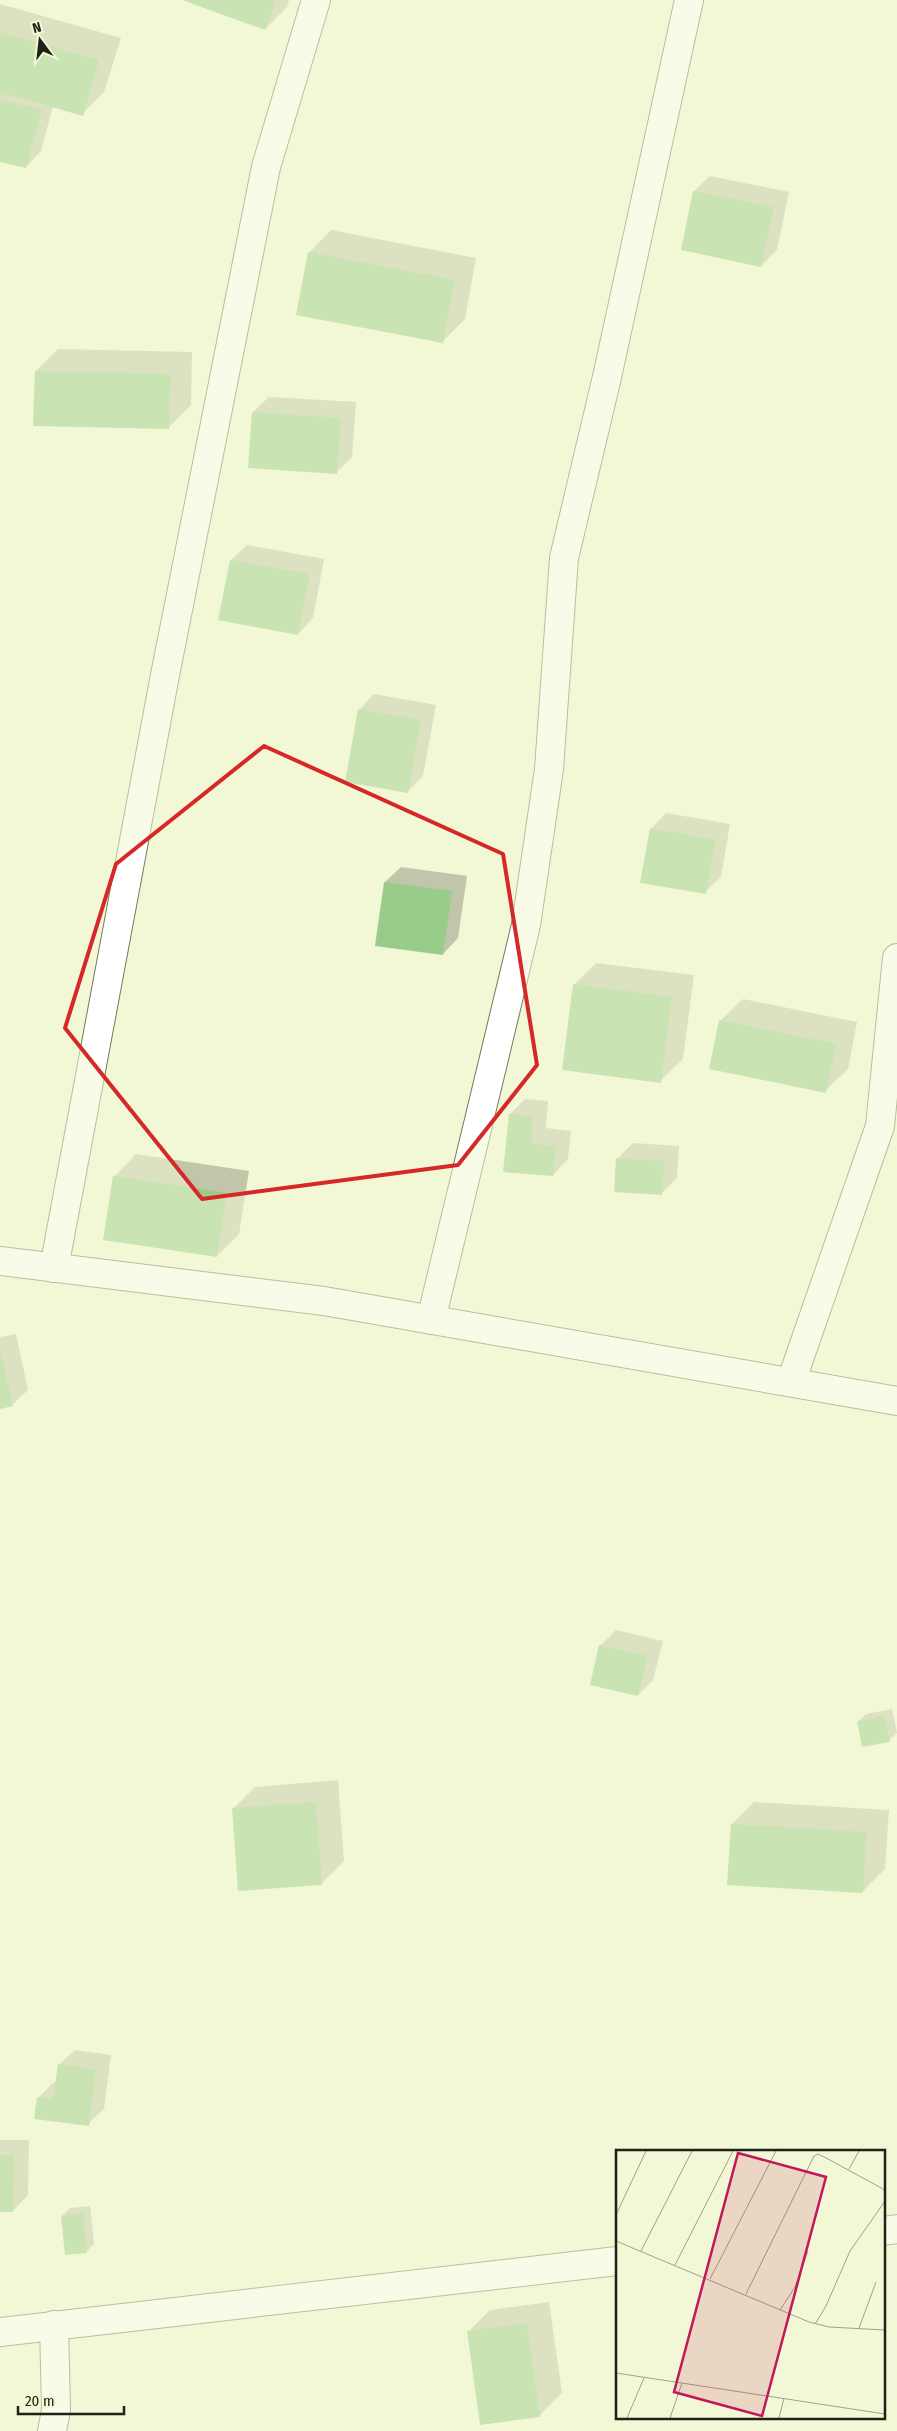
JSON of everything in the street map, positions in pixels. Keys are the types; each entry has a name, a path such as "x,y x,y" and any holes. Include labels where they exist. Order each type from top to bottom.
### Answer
{"street":[{"path":"54,1268 168,660 266,167 316,0"},
{"path":"431,1320 526,925 549,769 564,558 607,377 689,0"},
{"path":"791,1382 880,1126 897,958"},
{"path":"0,1261 324,1301 897,1401"},
{"path":"884,2231 897,2229"},
{"path":"0,2332 616,2261"},
{"path":"52,2431 56,2410 54,2325"}],"highlighted area":[{"path":"264,746 503,854 537,1065 458,1165 202,1199 65,1028 116,864"}],"building":[{"path":"182,0 276,0 265,30"},
{"path":"0,32 99,60 83,116 0,92"},
{"path":"0,100 41,110 26,168 0,162"},
{"path":"693,191 774,207 761,267 681,250"},
{"path":"308,252 455,280 443,343 296,315"},
{"path":"35,371 171,374 169,429 33,426"},
{"path":"252,412 341,418 337,474 248,468"},
{"path":"230,560 310,574 298,635 218,620"},
{"path":"358,709 421,720 408,793 345,782"},
{"path":"650,828 716,840 706,894 640,883"},
{"path":"384,882 452,891 443,955 375,946"},
{"path":"573,984 672,997 661,1083 562,1070"},
{"path":"719,1020 836,1044 826,1093 709,1069"},
{"path":"509,1114 533,1116 531,1143 556,1146 553,1176 503,1172"},
{"path":"616,1158 664,1161 662,1195 614,1192"},
{"path":"113,1176 227,1193 217,1257 103,1240"},
{"path":"0,1350 13,1406 0,1409"},
{"path":"599,1645 648,1656 638,1696 590,1685"},
{"path":"884,1716 890,1742 862,1747 857,1721"},
{"path":"316,1802 322,1885 238,1891 232,1808"},
{"path":"731,1824 867,1832 863,1893 727,1885"},
{"path":"58,2064 96,2070 89,2126 34,2119 37,2097 53,2099"},
{"path":"0,2155 14,2155 13,2212 0,2212"},
{"path":"83,2213 87,2253 65,2255 61,2216"},
{"path":"527,2323 540,2417 480,2425 467,2331"}]}
